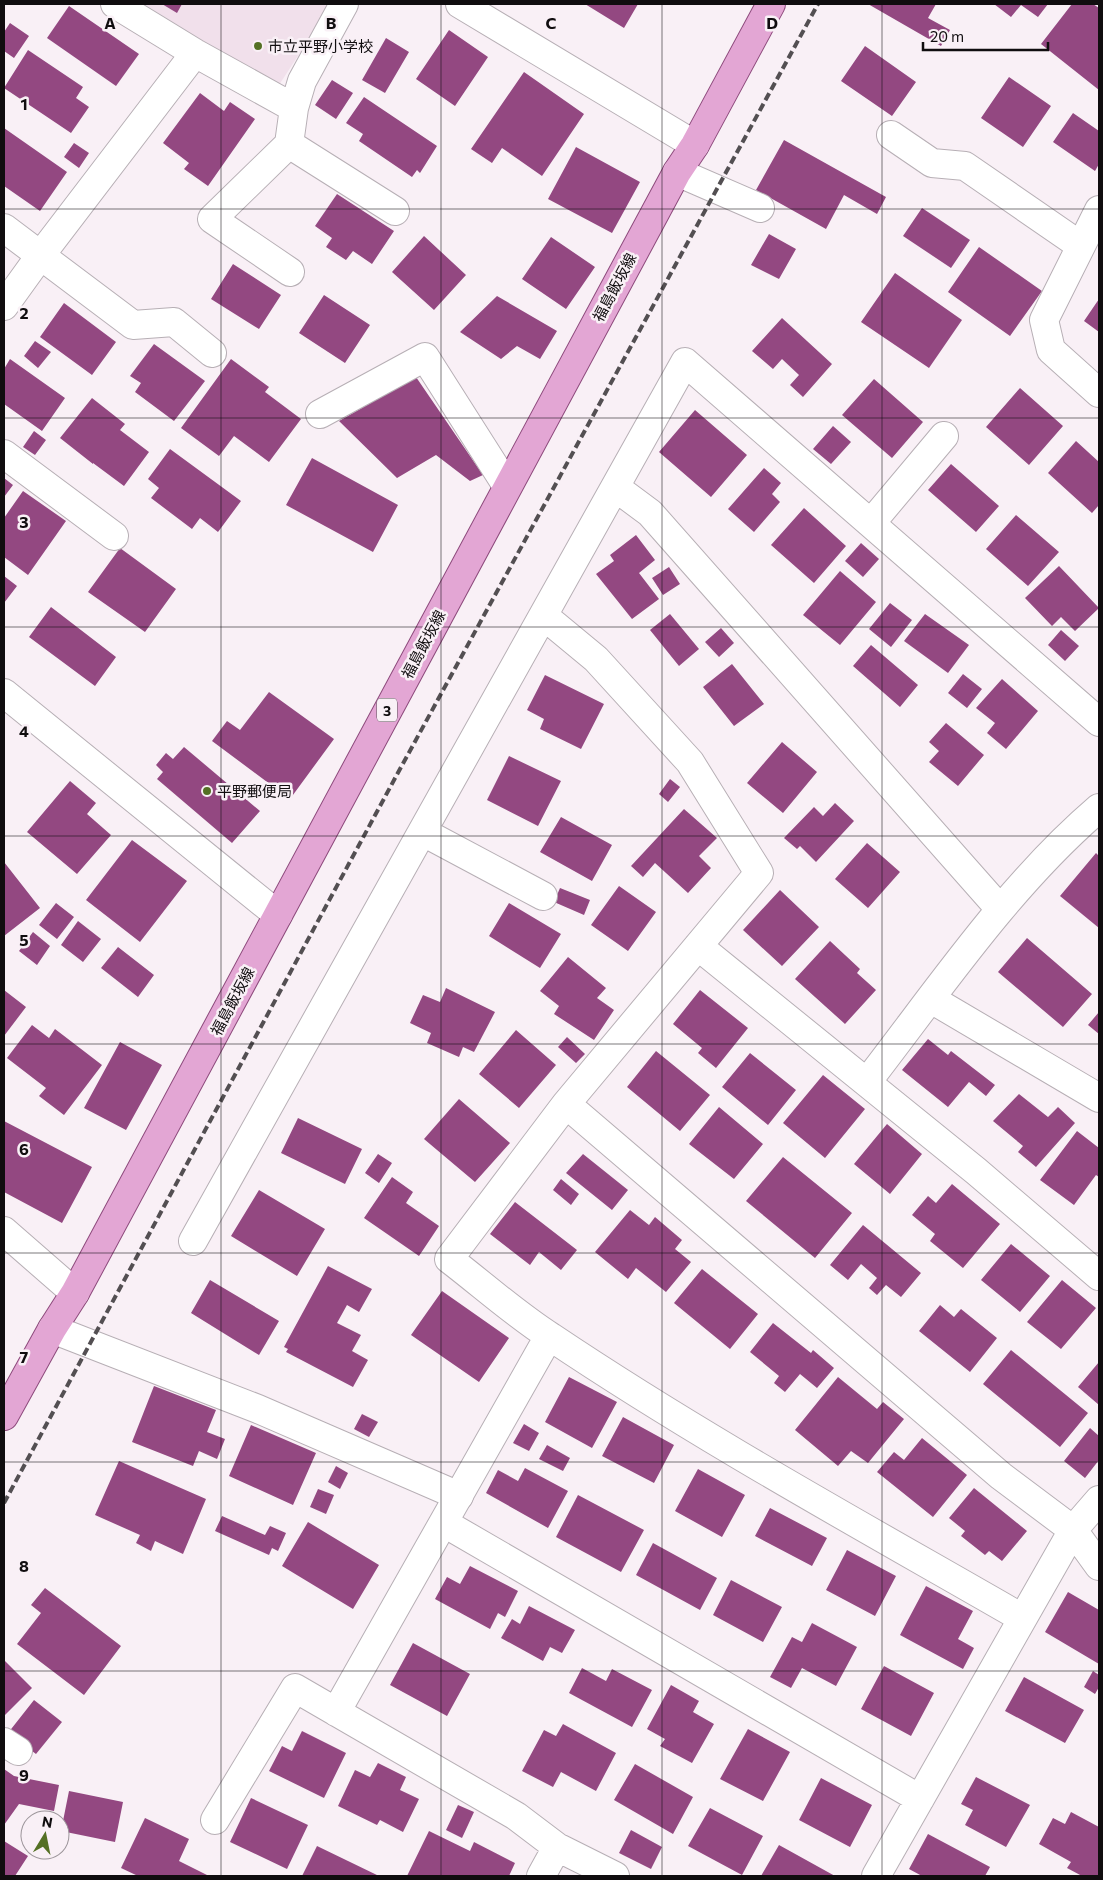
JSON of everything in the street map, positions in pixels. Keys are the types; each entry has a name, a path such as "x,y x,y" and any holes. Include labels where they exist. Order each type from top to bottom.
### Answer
{"main road":[{"name":"福島飯坂線","path":"4,1416 52,1329 76,1293 676,172 695,145 771,4"}],"street":[{"path":"115,4 195,53 294,108"},
{"path":"290,272 212,218 289,144 294,108 302,81 344,4"},
{"path":"460,4 695,145"},
{"path":"4,306 195,53"},
{"path":"891,135 932,163 965,166 1081,246"},
{"path":"289,144 395,211"},
{"path":"676,172 760,208"},
{"path":"1099,210 1044,320 1051,350 1099,393"},
{"path":"4,228 133,325 174,322 212,353"},
{"path":"320,414 425,357 507,486"},
{"path":"193,1241 685,362 1099,722"},
{"path":"871,523 944,436"},
{"path":"4,454 114,536"},
{"path":"615,487 650,513 1000,909"},
{"path":"544,616 596,659 690,762 759,873 566,1104 449,1259 549,1336 735,1454 1022,1618"},
{"path":"4,693 278,915"},
{"path":"867,1082 1000,909 1076,828 1099,808"},
{"path":"423,832 543,896"},
{"path":"698,946 976,1171 1099,1276"},
{"path":"931,999 1099,1098"},
{"path":"566,1104 1001,1476 1073,1530 1099,1566"},
{"path":"4,1232 76,1293"},
{"path":"52,1329 258,1409 459,1496"},
{"path":"336,1712 549,1336"},
{"path":"876,1876 1073,1530 1099,1500"},
{"path":"444,1523 920,1799"},
{"path":"215,1820 295,1688 516,1816 557,1847 615,1876"},
{"path":"541,1876 557,1847"}],"shaded area":[{"name":"市立平野小学校","path":"144,4 332,4 277,88"}],"building":[{"path":"162,4 182,4 177,13"},
{"path":"585,4 638,4 624,28"},
{"path":"868,4 936,4 928,18 950,30 941,46"},
{"path":"994,4 1048,4 1038,17 1021,5 1011,17"},
{"path":"1072,4 1093,4 1099,8 1099,90 1041,44"},
{"path":"69,6 139,54 116,86 47,38"},
{"path":"10,23 29,36 14,58 4,51 4,32"},
{"path":"449,30 488,57 455,106 416,79"},
{"path":"386,38 409,52 385,93 362,80"},
{"path":"865,46 916,82 892,116 841,81"},
{"path":"28,50 83,87 76,98 89,107 71,133 4,88"},
{"path":"524,72 584,114 542,176 502,148 492,163 471,149"},
{"path":"1009,77 1051,106 1023,147 981,118"},
{"path":"332,80 353,93 336,119 315,105"},
{"path":"200,93 224,111 230,102 255,119 208,186 184,169 189,163 163,143"},
{"path":"364,97 437,146 420,173 417,170 412,177 359,141 363,134 346,123"},
{"path":"1073,113 1099,131 1099,164 1095,171 1053,142"},
{"path":"4,128 67,172 40,211 4,186"},
{"path":"784,140 886,197 877,214 844,195 826,229 756,190"},
{"path":"74,143 89,153 79,168 64,157"},
{"path":"576,147 640,182 612,233 548,199"},
{"path":"337,194 394,231 372,264 353,251 346,260 326,247 332,238 315,226"},
{"path":"922,208 970,240 951,268 903,236"},
{"path":"769,234 796,249 779,279 751,265"},
{"path":"424,236 466,275 434,310 392,272"},
{"path":"551,237 595,267 566,309 522,279"},
{"path":"979,247 1042,291 1010,336 948,292"},
{"path":"233,264 281,295 259,329 211,299"},
{"path":"895,273 962,320 929,368 861,322"},
{"path":"324,295 370,325 345,363 299,333"},
{"path":"497,296 557,331 540,359 517,346 501,359 460,332"},
{"path":"1099,299 1099,332 1084,321"},
{"path":"64,303 116,342 92,375 40,337"},
{"path":"782,318 832,364 803,397 790,385 799,375 782,359 773,369 752,351"},
{"path":"35,341 51,352 38,368 24,356"},
{"path":"154,344 205,381 174,421 135,392 141,383 130,376"},
{"path":"10,359 65,398 42,431 4,404 4,369"},
{"path":"231,359 269,387 265,392 301,419 269,462 234,436 219,456 181,428"},
{"path":"416,377 483,475 470,481 436,455 397,478 339,421"},
{"path":"874,379 923,422 892,458 842,415"},
{"path":"1020,388 1063,426 1029,465 986,427"},
{"path":"92,398 125,424 120,430 149,452 124,486 60,438"},
{"path":"695,410 747,455 711,497 659,452"},
{"path":"833,426 851,442 831,464 813,449"},
{"path":"34,431 46,440 35,455 23,447"},
{"path":"1076,441 1099,462 1099,505 1092,513 1048,473"},
{"path":"170,449 241,501 218,532 200,518 192,529 151,498 159,488 148,479"},
{"path":"312,458 398,505 373,552 286,505"},
{"path":"951,464 999,506 976,532 928,490"},
{"path":"764,468 781,483 772,494 780,502 754,532 728,509"},
{"path":"4,478 13,485 4,497"},
{"path":"23,491 66,521 28,575 4,557 4,518"},
{"path":"804,508 846,546 814,583 771,545"},
{"path":"1016,515 1059,552 1028,586 986,549"},
{"path":"636,535 655,560 639,573 659,599 632,619 596,574 614,561 610,555"},
{"path":"861,543 879,559 863,577 845,561"},
{"path":"120,548 176,589 145,632 88,592"},
{"path":"1059,566 1099,608 1075,631 1061,617 1052,626 1025,598"},
{"path":"669,567 680,584 663,595 652,578"},
{"path":"840,571 876,602 840,645 803,615"},
{"path":"4,576 17,586 4,603"},
{"path":"890,603 912,620 891,647 869,629"},
{"path":"51,607 116,657 95,686 29,637"},
{"path":"670,614 699,649 679,666 650,630"},
{"path":"925,614 969,645 948,673 904,641"},
{"path":"721,628 734,643 719,657 705,642"},
{"path":"1061,630 1079,646 1065,661 1048,645"},
{"path":"871,645 918,685 900,707 853,666"},
{"path":"732,664 764,704 734,726 703,687"},
{"path":"963,674 982,689 967,708 948,693"},
{"path":"545,675 604,704 581,749 540,729 544,719 527,710"},
{"path":"1002,679 1038,711 1006,749 987,733 995,723 976,708"},
{"path":"269,692 334,739 290,799 212,741 227,721 240,730"},
{"path":"946,723 984,755 958,786 929,762 939,751 929,742"},
{"path":"782,742 817,772 783,813 747,783"},
{"path":"184,747 260,811 232,843 157,779 163,772 156,765 166,753 173,759"},
{"path":"509,756 561,781 538,826 487,800"},
{"path":"670,779 680,787 668,802 659,794"},
{"path":"70,781 96,803 87,814 111,835 77,874 27,832"},
{"path":"835,803 854,821 816,862 800,846 797,849 784,838 814,807 823,816"},
{"path":"684,809 717,838 699,856 711,868 688,893 655,863 643,877 631,866"},
{"path":"561,817 612,845 592,881 540,852"},
{"path":"132,840 187,881 140,942 86,900"},
{"path":"867,843 900,872 868,908 835,879"},
{"path":"1096,853 1099,856 1099,928 1060,896"},
{"path":"4,862 40,908 4,936"},
{"path":"619,886 656,912 628,951 591,925"},
{"path":"560,888 590,900 584,915 554,902"},
{"path":"780,890 819,927 782,966 743,930"},
{"path":"56,903 74,917 57,939 39,925"},
{"path":"509,903 561,934 540,968 489,936"},
{"path":"78,921 101,939 83,962 61,945"},
{"path":"33,932 50,946 37,965 19,951"},
{"path":"1027,938 1092,994 1063,1027 998,972"},
{"path":"830,941 860,969 857,973 876,990 845,1024 795,979"},
{"path":"118,947 154,975 138,997 101,968"},
{"path":"568,957 606,988 597,998 614,1010 594,1040 554,1014 559,1006 540,991"},
{"path":"446,988 495,1012 474,1052 463,1047 459,1057 427,1043 431,1033 410,1023 423,995 440,1002"},
{"path":"4,990 26,1007 4,1036"},
{"path":"700,990 748,1028 716,1068 698,1053 702,1048 673,1024"},
{"path":"1099,1012 1099,1034 1088,1025"},
{"path":"32,1025 49,1038 55,1029 102,1065 64,1115 39,1096 46,1088 7,1058"},
{"path":"516,1030 556,1065 519,1108 479,1074"},
{"path":"567,1037 585,1054 576,1063 558,1047"},
{"path":"928,1039 948,1055 951,1051 995,1085 986,1096 969,1082 948,1107 902,1070"},
{"path":"120,1042 162,1065 126,1130 84,1108"},
{"path":"656,1051 710,1095 680,1131 627,1087"},
{"path":"750,1053 796,1090 768,1125 722,1087"},
{"path":"823,1075 865,1109 825,1158 783,1123"},
{"path":"1019,1094 1048,1117 1058,1107 1075,1123 1036,1167 1018,1152 1023,1146 993,1121"},
{"path":"459,1099 510,1143 475,1182 424,1139"},
{"path":"719,1107 763,1144 734,1179 689,1144"},
{"path":"298,1118 362,1149 345,1184 281,1153"},
{"path":"4,1121 92,1167 62,1223 4,1192"},
{"path":"887,1124 922,1154 890,1194 854,1164"},
{"path":"1077,1131 1099,1148 1099,1177 1096,1175 1074,1205 1040,1180"},
{"path":"378,1154 392,1163 379,1183 365,1173"},
{"path":"583,1154 628,1190 612,1210 566,1173"},
{"path":"783,1157 852,1213 815,1258 746,1201"},
{"path":"392,1177 413,1192 406,1203 439,1226 419,1256 364,1218"},
{"path":"561,1179 579,1194 571,1205 553,1190"},
{"path":"952,1184 1000,1224 963,1268 930,1241 935,1234 912,1215 928,1196 936,1203"},
{"path":"259,1190 325,1229 297,1276 231,1236"},
{"path":"515,1202 577,1250 561,1270 539,1252 530,1265 490,1234"},
{"path":"630,1210 649,1225 655,1217 682,1240 675,1249 691,1262 666,1292 636,1268 628,1279 595,1252"},
{"path":"863,1225 921,1273 901,1297 886,1285 877,1295 869,1288 877,1278 861,1264 848,1280 830,1265"},
{"path":"1011,1244 1050,1276 1020,1312 981,1280"},
{"path":"328,1266 372,1289 359,1312 347,1305 337,1323 361,1335 352,1351 368,1360 353,1387 286,1352 288,1349 284,1347"},
{"path":"702,1269 758,1314 730,1349 674,1303"},
{"path":"210,1280 279,1321 259,1355 191,1313"},
{"path":"1062,1280 1096,1308 1061,1349 1027,1322"},
{"path":"442,1291 509,1338 479,1382 411,1335"},
{"path":"940,1305 954,1317 961,1309 997,1338 970,1372 919,1331"},
{"path":"773,1323 811,1353 813,1350 834,1368 817,1388 800,1374 785,1392 774,1383 779,1376 750,1352"},
{"path":"1011,1350 1088,1413 1060,1447 983,1384"},
{"path":"1099,1362 1099,1405 1078,1387"},
{"path":"569,1377 617,1402 592,1448 545,1422"},
{"path":"838,1377 877,1409 883,1402 904,1419 868,1463 851,1451 838,1466 795,1430"},
{"path":"154,1386 216,1410 207,1432 225,1439 217,1459 199,1451 193,1466 132,1442"},
{"path":"362,1414 378,1422 369,1437 354,1429"},
{"path":"623,1417 674,1445 654,1483 602,1456"},
{"path":"524,1424 539,1433 529,1451 513,1443"},
{"path":"251,1425 316,1453 293,1505 229,1476"},
{"path":"1090,1428 1099,1436 1099,1460 1085,1478 1064,1461"},
{"path":"922,1438 967,1475 933,1517 877,1472 894,1452 904,1460"},
{"path":"547,1445 570,1458 563,1471 539,1459"},
{"path":"119,1461 206,1499 183,1554 155,1541 151,1551 136,1543 140,1535 95,1515"},
{"path":"336,1466 348,1473 340,1489 328,1482"},
{"path":"525,1468 568,1491 548,1528 486,1493 498,1470 518,1481"},
{"path":"698,1469 745,1495 722,1537 675,1511"},
{"path":"974,1488 1027,1531 1002,1561 989,1551 985,1555 961,1536 965,1531 949,1518"},
{"path":"318,1489 334,1495 326,1514 310,1507"},
{"path":"578,1495 644,1530 621,1572 556,1537"},
{"path":"770,1508 827,1538 812,1566 755,1536"},
{"path":"222,1516 265,1535 270,1526 286,1533 278,1551 272,1548 269,1555 215,1531"},
{"path":"308,1522 379,1565 353,1609 282,1566"},
{"path":"653,1543 717,1578 700,1610 636,1575"},
{"path":"847,1550 896,1576 875,1616 826,1590"},
{"path":"470,1566 518,1591 505,1617 498,1613 490,1629 435,1599 447,1577 460,1584"},
{"path":"731,1580 782,1607 763,1642 713,1615"},
{"path":"926,1586 973,1611 958,1639 974,1648 963,1669 900,1635"},
{"path":"45,1588 121,1646 84,1695 17,1644 41,1613 31,1605"},
{"path":"1068,1592 1099,1610 1099,1664 1045,1632"},
{"path":"529,1606 575,1630 562,1653 550,1647 543,1661 501,1638 512,1619 520,1624"},
{"path":"812,1623 857,1647 836,1686 802,1668 791,1688 770,1677 792,1637 802,1642"},
{"path":"413,1643 470,1674 447,1716 390,1685"},
{"path":"4,1660 32,1688 4,1716"},
{"path":"884,1666 934,1693 911,1736 861,1709"},
{"path":"582,1668 606,1681 612,1669 652,1690 632,1727 569,1693"},
{"path":"1093,1671 1099,1675 1099,1687 1095,1694 1084,1687"},
{"path":"1024,1677 1084,1710 1065,1743 1005,1711"},
{"path":"671,1685 699,1701 693,1712 714,1724 692,1763 660,1746 665,1739 647,1729"},
{"path":"34,1700 62,1722 36,1754 8,1733"},
{"path":"563,1724 616,1753 596,1791 561,1772 553,1787 522,1771 544,1730 556,1736"},
{"path":"748,1729 790,1752 763,1801 720,1779"},
{"path":"302,1731 346,1753 324,1798 269,1771 282,1746 292,1751"},
{"path":"378,1763 406,1777 400,1790 419,1799 403,1832 380,1820 377,1825 338,1806 355,1770 370,1777"},
{"path":"635,1764 693,1797 673,1834 614,1800"},
{"path":"4,1769 14,1776 59,1785 54,1810 19,1804 4,1825"},
{"path":"976,1777 1030,1805 1006,1847 965,1825 973,1810 961,1804"},
{"path":"821,1778 872,1805 850,1847 799,1820"},
{"path":"69,1791 123,1802 115,1842 70,1833 70,1810 65,1810"},
{"path":"251,1798 308,1825 287,1869 230,1842"},
{"path":"458,1805 474,1812 462,1838 446,1830"},
{"path":"710,1808 763,1836 742,1875 688,1846"},
{"path":"1071,1812 1099,1827 1098,1876 1082,1876 1067,1868 1071,1862 1039,1844 1053,1818 1065,1824"},
{"path":"145,1818 189,1839 179,1861 209,1876 138,1876 121,1868"},
{"path":"631,1830 662,1847 651,1869 619,1853"},
{"path":"429,1831 470,1851 474,1842 515,1863 509,1876 407,1876"},
{"path":"928,1834 990,1867 985,1876 922,1876 909,1869"},
{"path":"4,1841 20,1851 20,1860 25,1860 15,1876 4,1876"},
{"path":"779,1845 835,1876 761,1876"},
{"path":"317,1846 379,1876 302,1876"}],"railway":[{"path":"4,1503 400,769 818,4"}],"place":[{"name":"市立平野小学校","path":"258,46"},
{"name":"平野郵便局","path":"207,791"}]}
